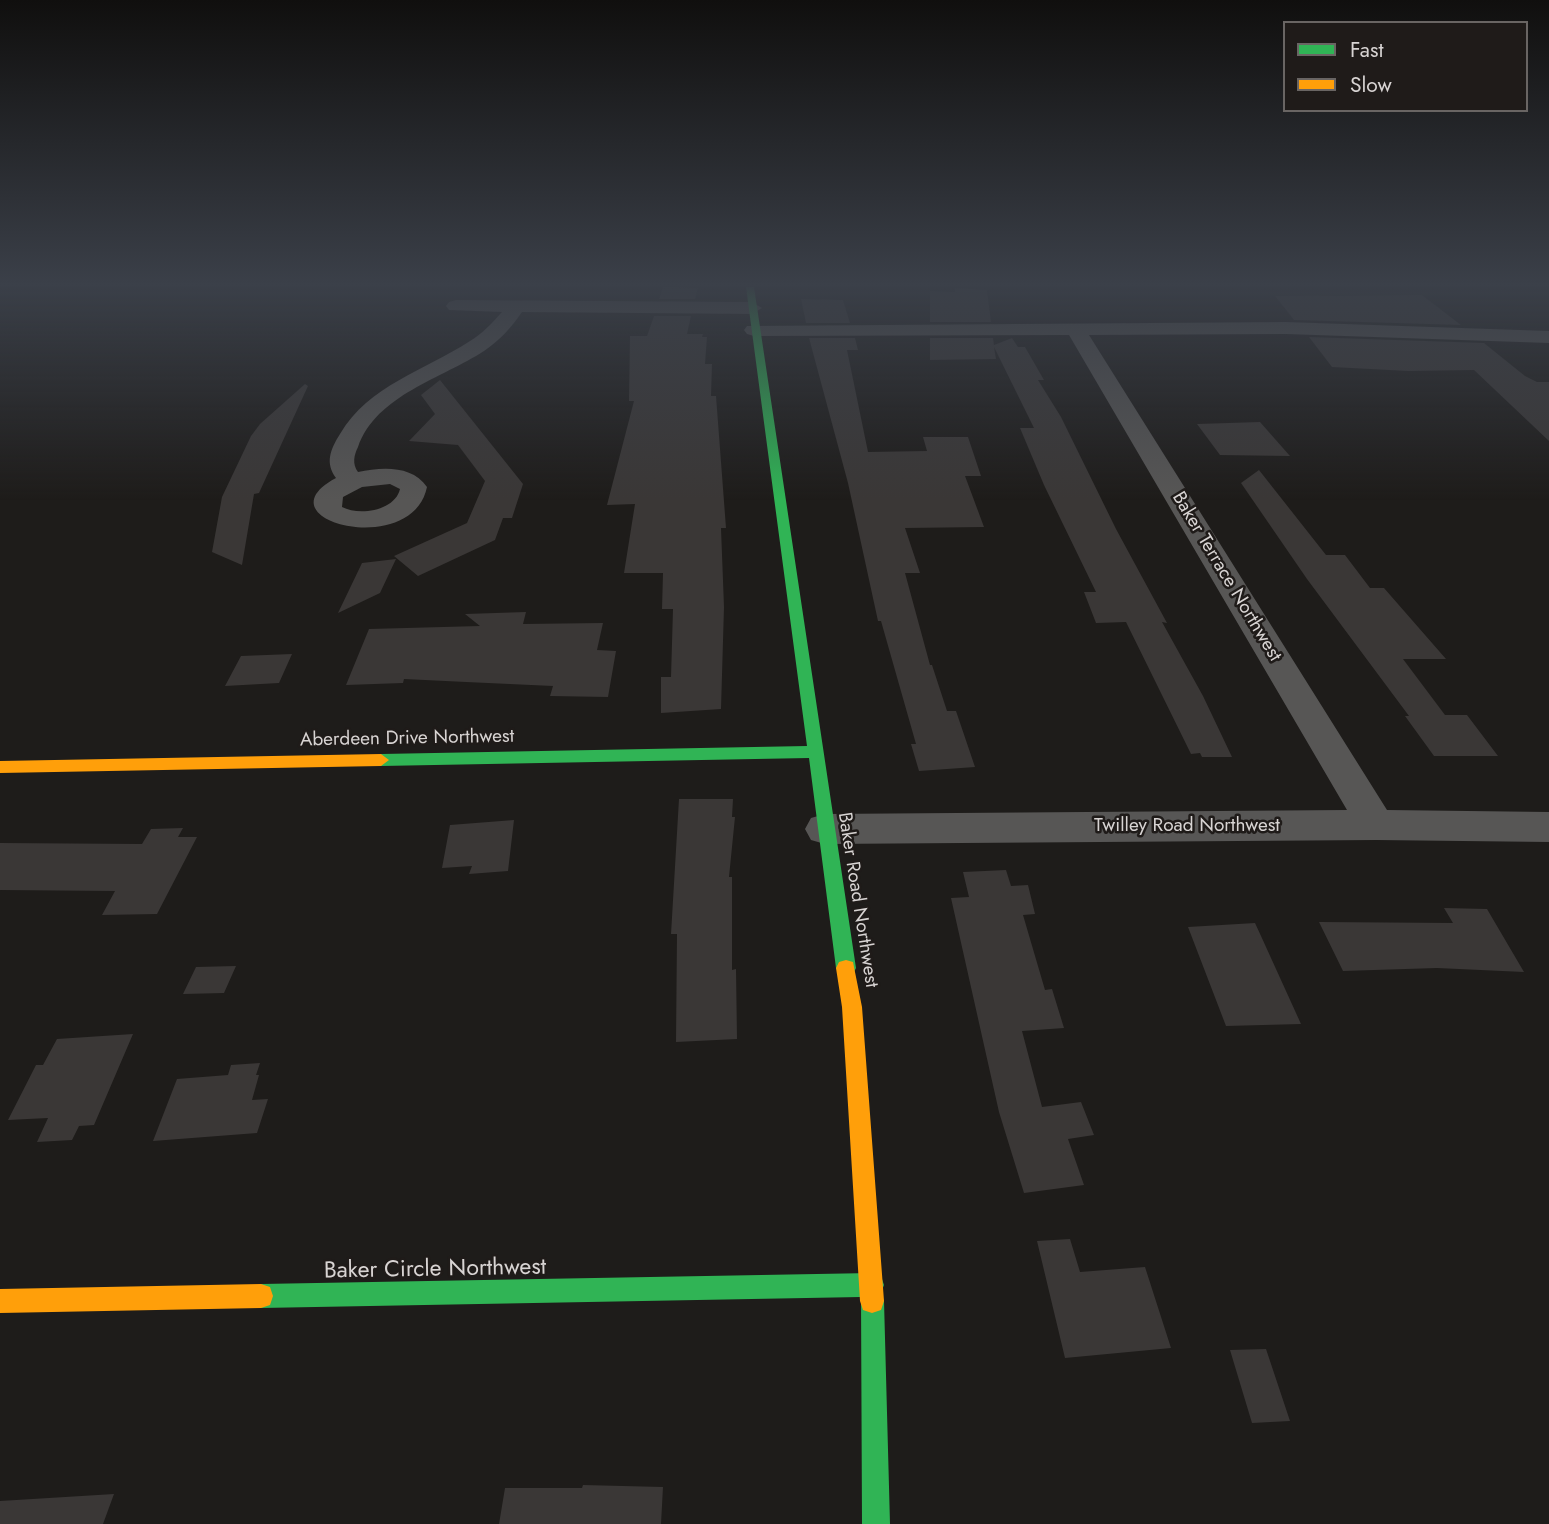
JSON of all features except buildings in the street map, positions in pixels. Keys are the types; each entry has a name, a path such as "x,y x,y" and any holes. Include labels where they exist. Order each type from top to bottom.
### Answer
{"street":[{"path":"352,481 342,468 343,452 352,431 368,412 399,389 459,358"},
{"name":"Baker Road Northwest","path":"758,358 852,1007 872,1285 876,1524"},
{"name":"Baker Terrace Northwest","path":"1093,358 1376,825"},
{"name":"Aberdeen Drive Northwest","path":"0,767 814,752"},
{"name":"Twilley Road Northwest","path":"825,828 1376,825 1549,827"},
{"name":"Baker Circle Northwest","path":"0,1301 872,1285"}],"traffic: fast":[{"path":"760,358 846,968"},
{"path":"381,760 814,752"},
{"path":"261,1296 872,1285"},
{"path":"872,1301 876,1524"}],"traffic: slow":[{"path":"0,767 381,760"},
{"path":"846,968 852,1007 872,1301"},
{"path":"0,1301 261,1296"}]}
